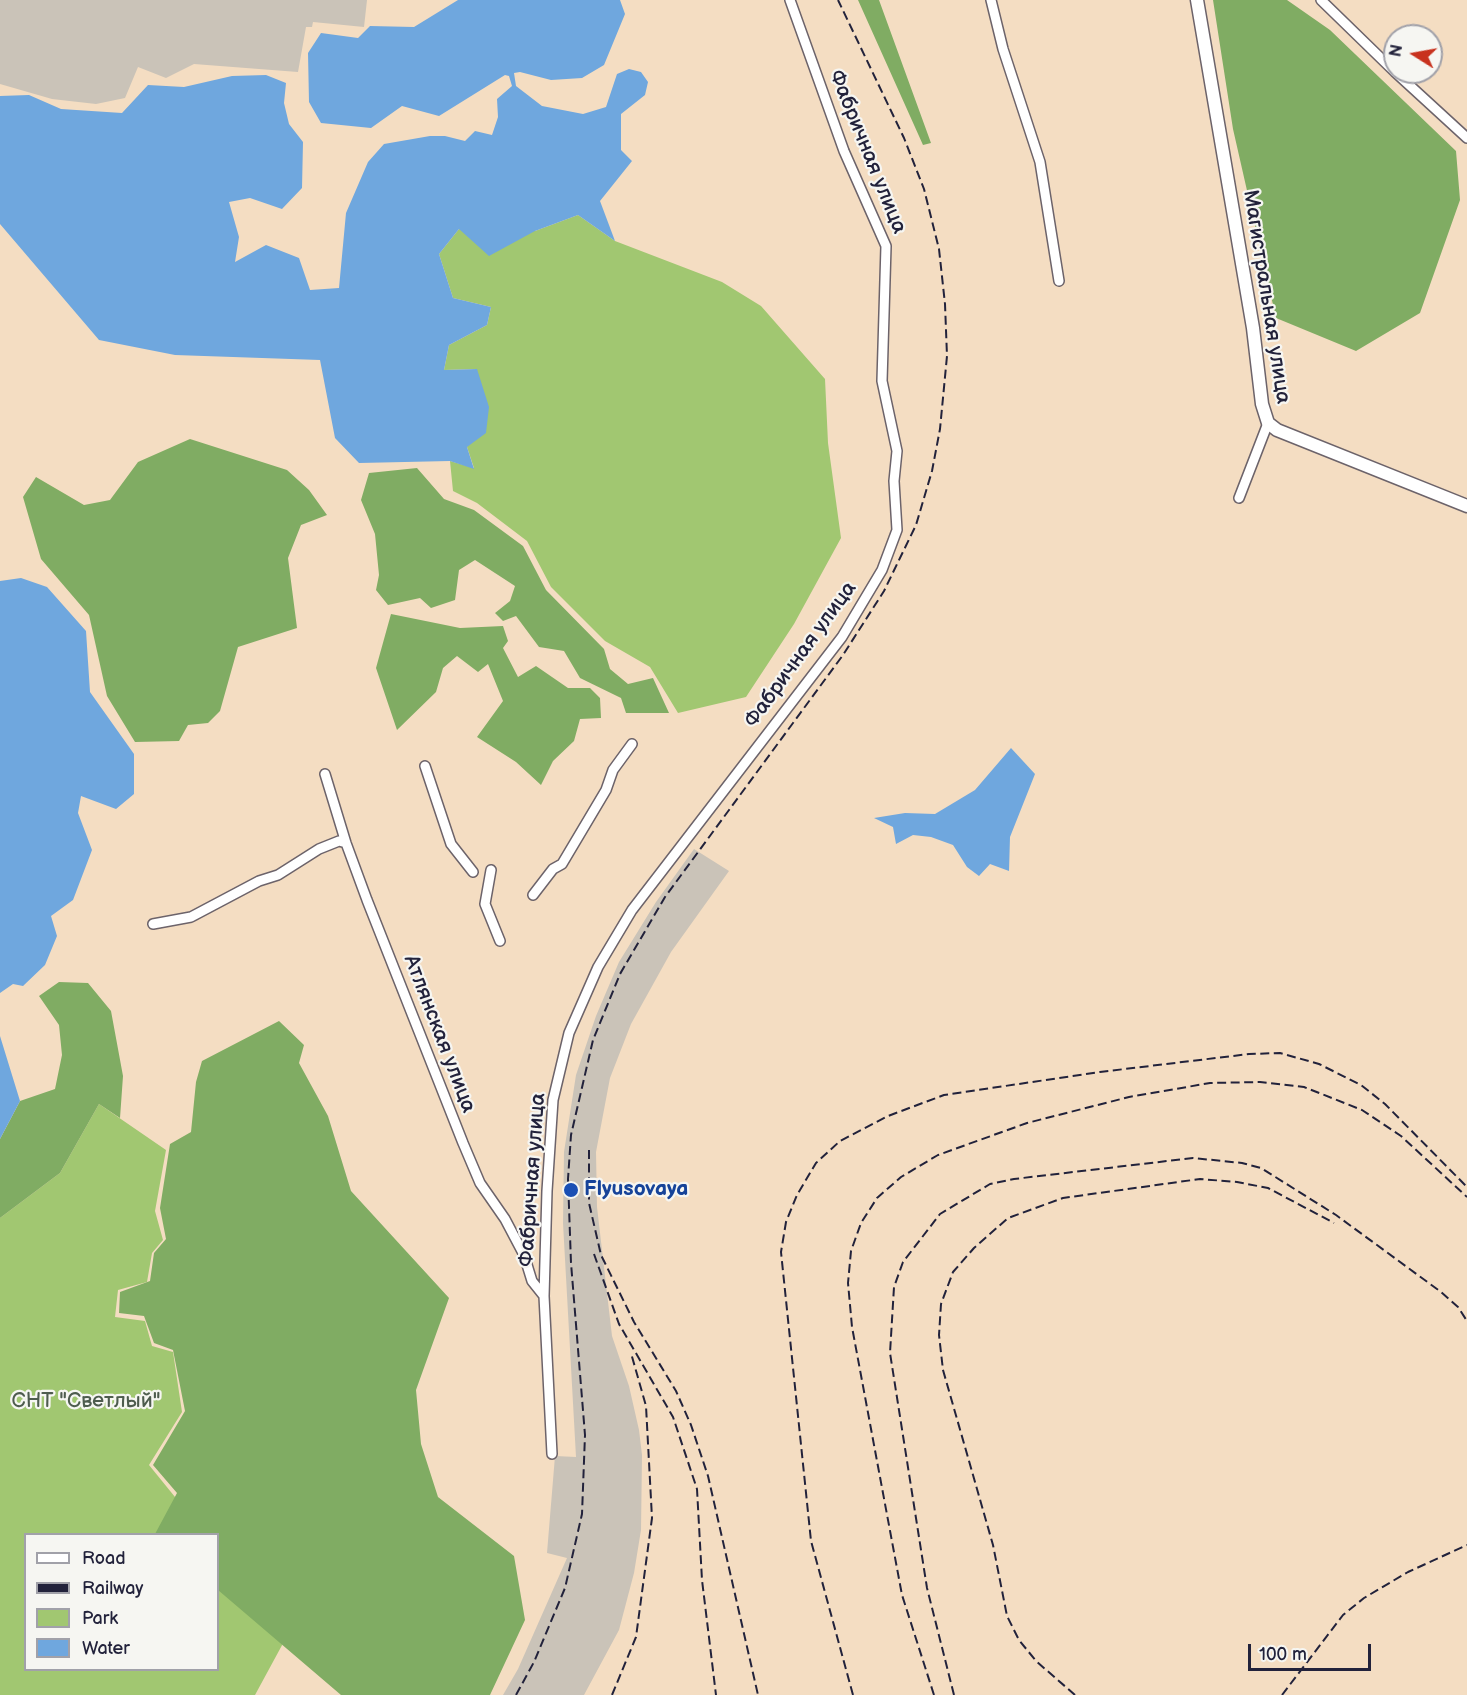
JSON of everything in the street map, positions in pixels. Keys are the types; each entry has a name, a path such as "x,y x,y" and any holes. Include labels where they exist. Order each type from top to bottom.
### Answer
{"street":[{"name":"Фабричная улица","path":"552,1454 544,1296 547,1191 553,1100 569,1033 598,967 632,910 674,852 774,727 842,637 882,570 897,530 894,481 897,451 882,381 886,246 844,151 790,0"},
{"path":"991,0 1003,49 1040,162 1059,281"},
{"name":"Магистральная улица","path":"1197,0 1253,328 1262,404 1268,423 1277,430 1467,506"},
{"path":"1321,0 1383,60"},
{"path":"1408,84 1467,138"},
{"path":"1239,498 1268,423"},
{"path":"533,895 553,868 562,864 606,790 613,770 632,744"},
{"path":"424,766 451,844 472,872"},
{"name":"Атлянская улица","path":"325,774 346,843 480,1183 505,1219 524,1255 532,1281 544,1296"},
{"path":"153,924 191,917 259,881 278,875 319,849 339,841 346,843"},
{"path":"491,870 485,904 500,941"}],"shaded area":[{"path":"0,0 367,0 364,27 313,22 312,27 306,27 298,72 194,64 166,78 138,67 125,98 96,104 52,99 0,84"},
{"path":"694,849 729,871 671,952 631,1024 610,1078 596,1152 597,1207 612,1336 629,1386 642,1455 641,1530 634,1573 619,1630 584,1695 503,1695 518,1669 567,1558 547,1553 555,1456 576,1457 563,1223 564,1152 576,1075 596,1016 619,962 656,902"}],"green space":[{"path":"858,0 879,0 931,143 923,145"},
{"path":"1213,0 1287,0 1330,30 1383,81 1383,84 1386,84 1456,151 1460,200 1420,313 1356,351 1276,318 1233,129"},
{"path":"578,215 615,241 722,282 761,306 825,379 828,443 841,538 794,624 746,697 678,713 650,667 605,641 551,587 527,541 477,503 453,491 450,461 474,468 467,447 476,369 444,370 449,345 487,325 491,307 453,298 439,254 459,229 535,231"},
{"path":"190,439 287,470 309,490 327,515 301,525 288,558 297,628 238,647 220,711 208,723 188,725 179,741 135,742 107,696 89,615 41,559 23,497 36,477 84,505 110,500 138,462"},
{"path":"417,468 444,499 474,510 523,546 546,590 604,649 610,669 628,684 653,678 669,713 626,713 621,698 580,678 564,651 539,647 516,616 503,621 495,613 510,601 515,586 475,560 459,570 455,600 431,608 420,598 388,605 376,590 379,575 375,534 361,500 369,473"},
{"path":"391,614 460,628 503,626 508,641 503,648 518,677 536,666 568,688 590,688 600,698 601,718 580,719 574,741 553,761 541,785 516,762 477,737 503,701 488,664 478,672 457,656 443,668 436,692 397,730 376,668"},
{"path":"59,982 88,983 111,1011 123,1076 120,1118 99,1104 60,1173 0,1218 0,1139 20,1101 55,1089 62,1055 59,1025 39,996"},
{"path":"279,1021 304,1045 299,1063 328,1116 351,1191 449,1298 416,1390 421,1444 438,1497 514,1556 525,1620 490,1695 341,1695 219,1591 219,1533 156,1533 177,1493 153,1465 185,1411 173,1350 154,1343 144,1316 119,1313 120,1292 150,1281 154,1253 166,1239 160,1208 170,1144 191,1132 196,1082 202,1061"},
{"name":"СНТ \"Светлый\"","path":"99,1104 166,1150 155,1211 163,1240 152,1253 147,1282 118,1290 115,1317 145,1321 152,1346 173,1352 182,1412 149,1465 175,1497 185,1533 24,1533 24,1671 219,1671 219,1585 287,1636 255,1695 0,1695 0,1218 60,1173"}],"water":[{"path":"458,0 620,0 625,14 604,65 582,78 551,80 520,72 514,73 516,86 542,106 583,114 606,107 617,74 629,69 641,72 648,82 645,95 621,114 621,150 632,161 600,201 615,241 578,215 535,231 489,256 459,229 439,254 453,298 491,307 487,325 449,345 444,370 477,369 489,407 486,433 467,447 474,469 450,461 359,463 335,438 320,360 175,355 99,340 0,224 0,96 29,95 61,109 122,113 148,85 184,87 232,76 266,75 286,83 284,103 289,124 303,142 302,188 282,209 250,198 229,202 239,237 235,262 266,245 299,258 310,290 339,288 346,213 368,162 384,144 430,136 445,136 465,141 475,131 492,135 498,117 497,99 512,86 509,76 505,75 439,116 402,106 371,128 321,123 309,102 308,53 321,33 358,38 370,26 414,27"},
{"path":"21,578 47,587 86,631 90,692 134,754 134,794 116,809 81,796 78,813 92,850 73,900 51,916 57,936 45,965 23,986 13,984 0,993 0,581"},
{"path":"1011,748 1035,774 1010,837 1009,871 990,864 979,876 967,867 953,845 931,837 913,835 896,844 893,827 874,818 905,813 935,814 975,790"},
{"path":"0,1036 20,1101 0,1139"}],"railway":[{"path":"516,1695 534,1662 565,1588 582,1514 585,1435 571,1263 568,1179 571,1135 593,1040 620,974 665,897 843,655 884,591 916,525 932,471 940,429 947,356 945,304 939,249 924,189 904,138 838,0"},
{"path":"853,1695 811,1541 781,1252 786,1222 797,1195 816,1163 840,1141 888,1116 944,1095 1100,1072 1249,1054 1280,1053 1319,1064 1361,1085 1385,1104 1467,1187"},
{"path":"934,1695 902,1595 852,1327 848,1283 851,1251 861,1223 877,1198 901,1177 938,1155 1027,1123 1129,1097 1210,1083 1260,1082 1304,1087 1362,1110 1401,1136 1467,1197"},
{"path":"589,1150 589,1203 601,1255 634,1322 676,1391 691,1425 708,1476 758,1695"},
{"path":"954,1695 927,1588 890,1353 894,1287 903,1262 940,1214 990,1184 1014,1179 1193,1158 1242,1163 1261,1168 1336,1215 1441,1292 1458,1307 1467,1321"},
{"path":"1075,1695 1036,1661 1019,1640 1007,1616 993,1545 943,1370 939,1335 941,1304 953,1272 974,1248 1008,1218 1063,1198 1200,1179 1237,1182 1268,1188 1334,1223"},
{"path":"594,1254 619,1324 673,1417 697,1489 702,1580 716,1695"},
{"path":"612,1695 636,1637 652,1518 646,1406 631,1353"},
{"path":"1282,1695 1343,1615 1364,1598 1408,1572 1467,1545"}],"place":[{"name":"Flyusovaya","path":"571,1190"}]}
